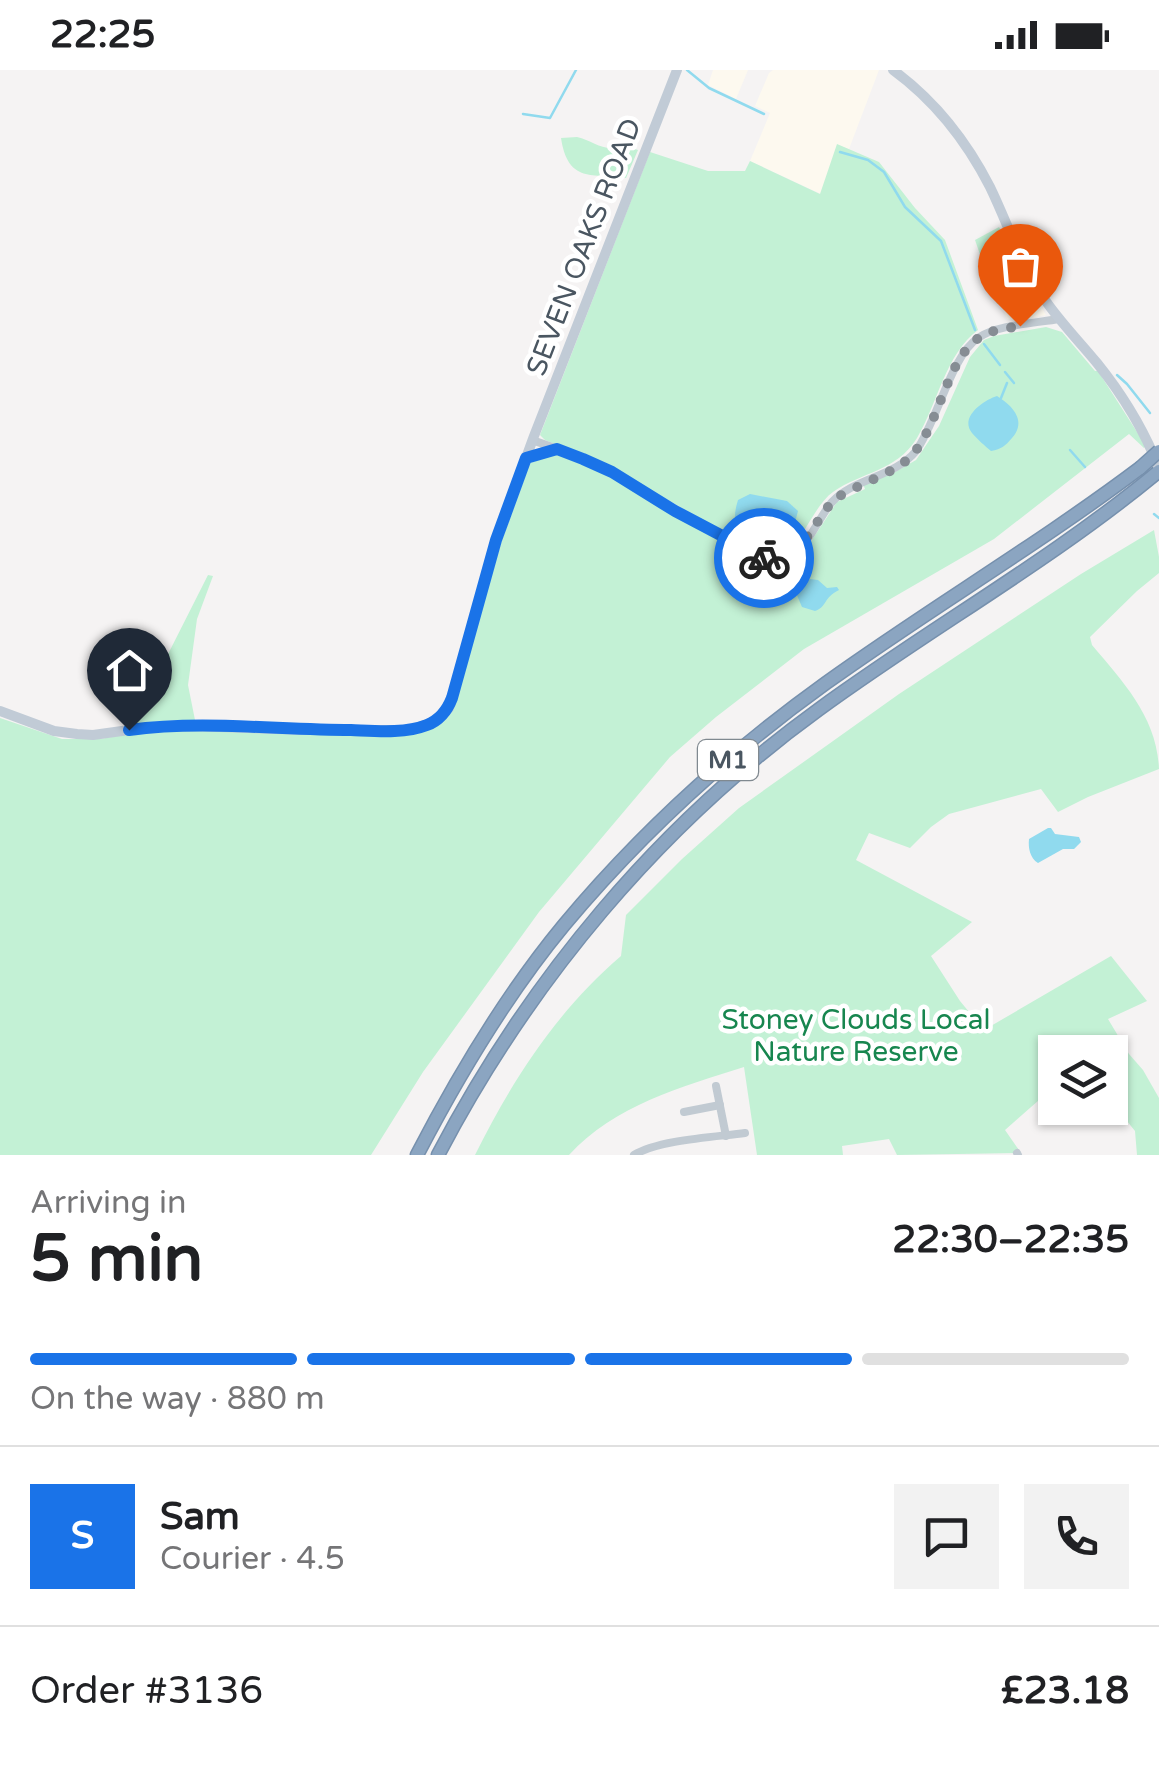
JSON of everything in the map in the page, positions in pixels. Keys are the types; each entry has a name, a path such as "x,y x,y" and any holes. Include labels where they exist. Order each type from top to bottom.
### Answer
{"highway":[{"name":"M1","path":"417,1155 485,1034 562,927 612,870 668,816 748,744 828,681 1054,531 1159,452"},
{"name":"M1","path":"438,1155 486,1068 545,982 617,893 687,821 749,764 820,708 1047,556 1156,473"}],"street":[{"name":"SEVEN OAKS ROAD","path":"0,710 54,731 93,735 190,726 411,730 444,714 452,698 496,540 532,440 677,70"},
{"path":"893,70 936,108 976,163 1041,294 1110,380 1148,442 1156,473"},
{"path":"532,440 612,472 675,511 768,560 786,559 800,550 838,497 914,454 936,416 955,370 978,338 1006,328 1059,319"},
{"path":"526,458 557,449"},
{"path":"716,1086 726,1136"},
{"path":"684,1112 720,1105"},
{"path":"634,1155 745,1132"},
{"path":"686,1142 687,1155"}],"shaded area":[{"path":"713,70 748,70 736,99 708,85"},
{"path":"773,70 879,70 849,149 837,145 821,194 750,161 770,113 755,106"},
{"path":"1032,291 1046,315 1007,319 1001,303"}],"green space":[{"path":"577,137 605,147 623,145 638,150 626,178 576,170 564,153 561,138"},
{"path":"837,144 879,162 945,240 978,330 958,352 909,449 889,465 833,492 791,548 766,553 607,465 540,435 650,152 708,171 745,171 750,161 820,194"},
{"path":"999,227 1032,291 997,304 975,240"},
{"path":"1046,327 1062,332 1098,371 1146,446 1129,434 994,539 804,649 670,757 539,912 423,1072 371,1155 0,1155 0,718 62,739 183,730 311,735 415,734 427,730 443,722 454,707 501,543 530,463 556,454 575,461 614,478 761,568 787,571 794,567 837,502 865,489 863,484 916,460 939,426 970,357 984,340"},
{"name":"Stoney Clouds Local Nature Reserve","path":"1154,530 1159,573 1090,637 1145,717 1157,750 1159,769 1058,812 1041,789 949,814 910,848 869,833 856,860 972,922 931,956 984,1030 1111,956 1147,1001 1108,1019 1118,1035 1038,1035 1038,1101 1005,1130 1021,1153 897,1155 889,1139 842,1146 843,1155 757,1155 744,1067 673,1090 628,1110 569,1155 475,1155 538,1048 576,1000 621,956 626,915 682,859 739,808 899,694"},
{"path":"208,575 213,576 197,619 188,685 195,720 124,725 139,677 152,676 161,668"},
{"path":"1128,1052 1159,1098 1159,1155 1137,1155 1135,1131 1128,1122"}],"water":[{"path":"997,396 1013,409 1018,426 1007,443 991,451 972,433 969,421 980,405"},
{"path":"750,494 787,501 798,511 787,541 754,540 740,531 735,513 738,500"},
{"path":"810,579 839,590 815,611 802,607 796,593"},
{"path":"1048,828 1055,834 1079,837 1081,842 1074,849 1063,849 1038,863 1030,852 1029,839"}],"waterway":[{"path":"523,114 550,118 576,70"},
{"path":"687,70 709,88 764,114"},
{"path":"840,152 868,160 884,172 905,207 941,241 975,330"},
{"path":"984,344 1000,365"},
{"path":"1005,372 1014,383"},
{"path":"1117,375 1150,413"},
{"path":"1001,398 1007,383"},
{"path":"1070,450 1085,467"},
{"path":"1154,514 1159,518"}],"way so far":[{"path":"764,558 775,561 795,554 838,497 914,454 973,342 988,333 1020,326"}],"route":[{"path":"129,730 190,726 411,730 438,720 452,698 496,540 526,458 557,449 612,472 764,558"}]}
